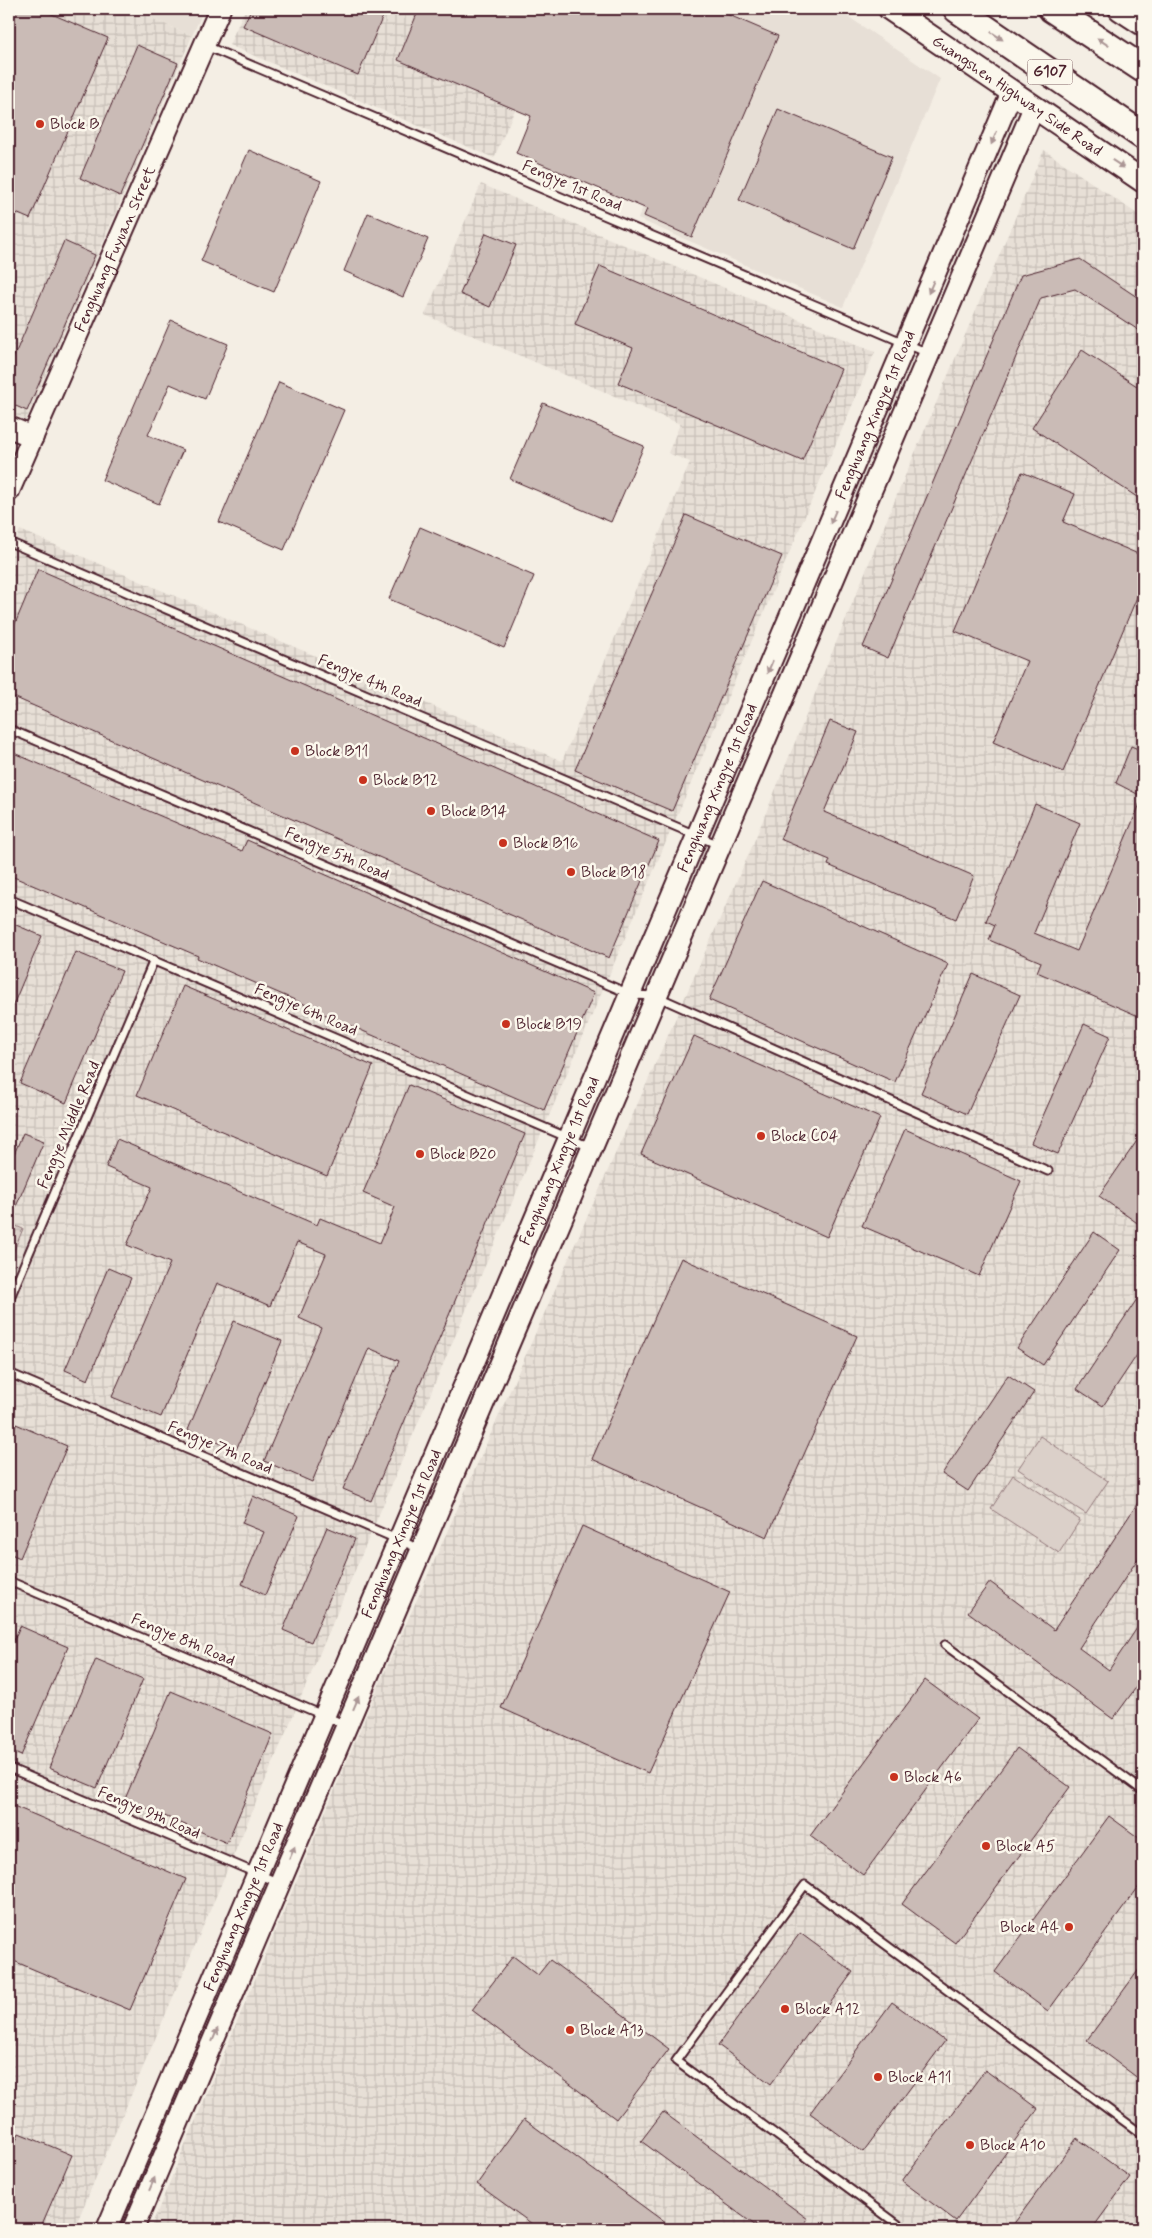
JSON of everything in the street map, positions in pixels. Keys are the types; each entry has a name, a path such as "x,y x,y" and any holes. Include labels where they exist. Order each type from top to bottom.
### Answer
{"highway":[{"name":"G107","path":"957,9 1143,136"},
{"path":"1052,9 1143,69"}],"main road":[{"name":"Guangshen Highway Side Road","path":"890,9 1143,181"},
{"path":"1120,9 1143,24"}],"street":[{"name":"Fenghuang Fuyuan Street","path":"9,491 220,9"},
{"name":"Fenghuang Xingye 1st Road","path":"107,2229 632,995 1012,92"},
{"name":"Fenghuang Xingye 1st Road","path":"133,2229 1034,107"},
{"path":"9,427 32,437"}],"lane":[{"name":"Fengye 1st Road","path":"204,45 928,353"},
{"name":"Fengye 4th Road","path":"9,542 720,846"},
{"name":"Fengye 5th Road","path":"9,730 632,995 656,996"},
{"name":"Fengye 6th Road","path":"9,898 592,1147"},
{"name":"Fengye Middle Road","path":"9,1300 154,960"},
{"path":"656,996 1048,1171"},
{"name":"Fengye 7th Road","path":"9,1373 421,1549"},
{"name":"Fengye 8th Road","path":"9,1580 347,1725"},
{"path":"945,1645 1143,1791"},
{"name":"Fengye 9th Road","path":"9,1768 280,1883"},
{"path":"904,2229 676,2061 805,1884 1143,2135"}],"shaded area":[{"path":"9,9 130,9 192,36 26,420 9,413"},
{"path":"130,9 204,9 192,36"},
{"path":"245,9 558,9 494,158 229,45"},
{"path":"728,9 837,9 940,79 843,307 638,219"},
{"path":"1044,150 1143,218 1143,2229 150,2229 378,1687 751,849 897,495"},
{"path":"481,184 875,352 74,2229 9,2229 9,557 20,530 562,761 690,462 668,453 680,424 425,315"}],"green space":[{"path":"9,1223 23,1229 9,1262"},
{"path":"1040,1436 1108,1481 1086,1514 1018,1469"},
{"path":"1013,1475 1080,1520 1059,1553 991,1509"}],"building":[{"name":"Block B","path":"11,9 40,9 108,38 30,219 9,210 9,14"},
{"path":"251,9 386,9 358,75 243,26"},
{"path":"419,9 715,9 778,36 692,237 644,216 647,209 516,153 531,116 398,60"},
{"path":"137,45 178,63 120,196 80,178"},
{"path":"778,109 892,157 853,249 739,200"},
{"path":"249,150 321,181 274,292 201,261"},
{"path":"368,213 428,239 403,297 344,271"},
{"path":"486,233 516,245 490,307 460,294"},
{"path":"64,241 95,255 27,411 9,403 9,368"},
{"path":"1080,259 1143,301 1143,333 1075,289 1041,298 888,658 863,647 1021,275"},
{"path":"600,266 841,369 802,461 618,383 633,348 575,324"},
{"path":"171,320 228,344 205,399 170,384 148,435 183,450 159,504 102,480"},
{"path":"1082,350 1143,390 1143,501 1032,428"},
{"path":"279,382 344,410 284,550 219,522"},
{"path":"543,403 644,446 611,522 510,479"},
{"path":"1022,472 1075,494 1063,522 1143,556 1143,583 1063,772 993,742 1027,661 955,631"},
{"path":"686,515 782,556 672,811 575,770"},
{"path":"420,527 534,576 504,648 389,599"},
{"path":"38,569 659,841 609,958 9,695 9,638"},
{"path":"830,721 858,732 824,812 974,876 956,919 828,865 830,860 780,839"},
{"path":"1131,746 1143,751 1143,797 1116,783"},
{"path":"9,751 242,851 247,840 594,993 544,1110 197,958 198,956 9,875"},
{"path":"1143,797 1143,1018 1037,972 1041,962 989,940 995,925 986,921 1035,804 1080,823 1034,933 1077,951"},
{"path":"762,881 948,964 895,1082 709,1000"},
{"path":"9,922 42,936 9,1015"},
{"path":"76,952 122,971 66,1103 20,1083"},
{"path":"973,974 1020,995 967,1114 921,1093"},
{"path":"183,986 373,1066 327,1176 137,1095"},
{"path":"1084,1024 1110,1036 1058,1154 1031,1143"},
{"path":"694,1036 880,1118 827,1237 641,1154"},
{"path":"409,1085 525,1134 371,1501 343,1489 399,1361 369,1348 312,1482 264,1461 321,1328 299,1318 326,1254 297,1242 270,1306 217,1283 161,1417 112,1397 170,1263 127,1245 152,1187 106,1167 117,1139 317,1225 320,1218 380,1243 395,1207 363,1193"},
{"path":"905,1129 1021,1181 979,1276 862,1226"},
{"path":"1143,1132 1143,1227 1099,1196"},
{"path":"23,1133 44,1141 9,1223 9,1166"},
{"path":"1094,1232 1120,1250 1043,1365 1017,1348"},
{"path":"681,1258 857,1336 767,1537 592,1459"},
{"path":"108,1268 131,1278 88,1380 65,1370"},
{"path":"1143,1290 1143,1346 1103,1406 1077,1389"},
{"path":"234,1321 282,1341 236,1450 188,1430"},
{"path":"1008,1375 1034,1392 968,1491 942,1474"},
{"path":"16,1424 67,1446 20,1558 9,1553 9,1443"},
{"path":"1143,1495 1143,1551 1079,1648 1109,1670 1143,1619 1143,1678 1113,1719 968,1612 990,1582 1054,1630"},
{"path":"253,1496 299,1516 265,1595 242,1584 264,1532 242,1523"},
{"path":"582,1526 730,1592 648,1773 501,1708"},
{"path":"327,1527 355,1539 311,1642 283,1630"},
{"path":"20,1626 68,1647 21,1756 9,1750 9,1652"},
{"path":"96,1659 143,1679 97,1788 49,1768"},
{"name":"Block A6","path":"925,1680 978,1719 863,1875 810,1836"},
{"path":"171,1691 273,1734 227,1843 125,1799"},
{"name":"Block A5","path":"1017,1748 1070,1787 955,1943 902,1904"},
{"path":"9,1804 186,1879 130,2010 9,1959"},
{"name":"Block A4","path":"1109,1816 1143,1841 1143,1881 1048,2011 995,1972"},
{"name":"Block A12","path":"800,1933 853,1972 771,2084 718,2045"},
{"name":"Block A13","path":"513,1956 538,1975 550,1960 669,2049 616,2119 472,2010"},
{"path":"1143,1964 1143,2082 1087,2040"},
{"name":"Block A11","path":"892,2002 945,2041 863,2152 810,2113"},
{"name":"Block A10","path":"985,2070 1038,2109 956,2221 902,2181"},
{"path":"663,2112 808,2219 800,2229 760,2229 641,2141"},
{"path":"524,2119 674,2229 539,2229 477,2184"},
{"path":"19,2133 72,2155 40,2229 9,2229 9,2157"},
{"path":"1077,2138 1130,2177 1092,2229 1010,2229"}],"place":[{"name":"Block B","path":"40,124"},
{"name":"Block B11","path":"295,751"},
{"name":"Block B12","path":"363,780"},
{"name":"Block B14","path":"431,811"},
{"name":"Block B16","path":"503,843"},
{"name":"Block B18","path":"571,872"},
{"name":"Block B19","path":"506,1024"},
{"name":"Block C04","path":"761,1136"},
{"name":"Block B20","path":"420,1154"},
{"name":"Block A6","path":"894,1777"},
{"name":"Block A5","path":"986,1846"},
{"name":"Block A4","path":"1069,1927"},
{"name":"Block A12","path":"785,2009"},
{"name":"Block A13","path":"570,2030"},
{"name":"Block A11","path":"878,2077"},
{"name":"Block A10","path":"970,2145"}]}
